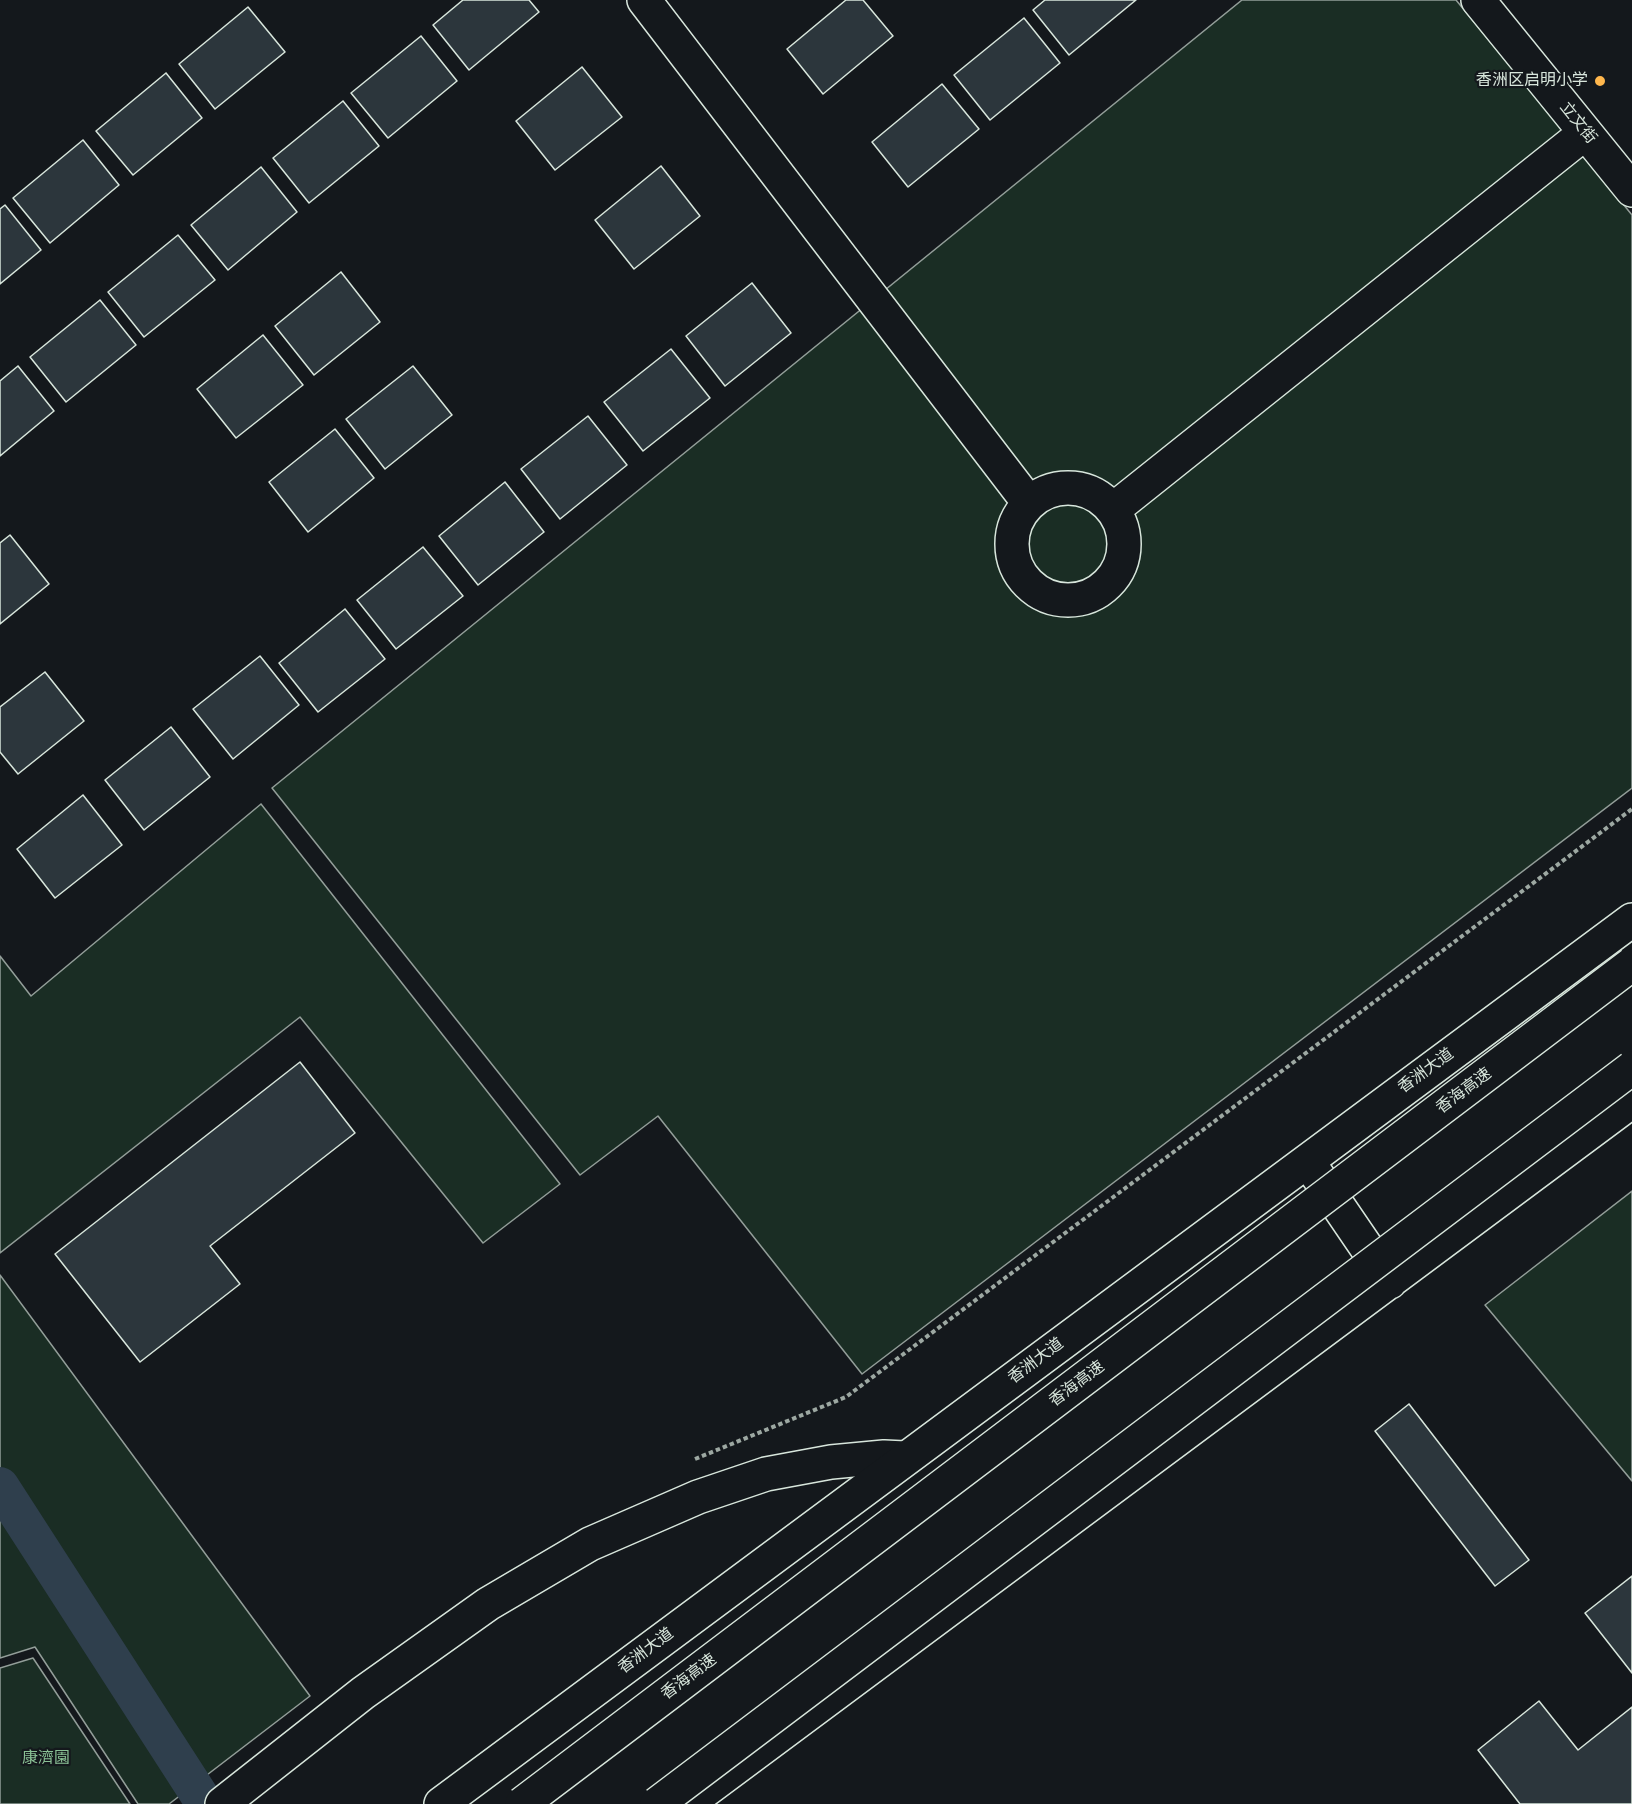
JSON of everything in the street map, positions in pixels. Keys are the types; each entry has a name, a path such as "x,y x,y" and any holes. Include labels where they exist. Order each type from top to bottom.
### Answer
{"main road":[{"path":"644,0 1029,503"},
{"name":"立文街","path":"1478,0 1632,190"},
{"path":"1114,509 1585,133"},
{"path":"1064,487 1083,489 1114,509 1123,526 1126,546 1122,565 1111,581 1096,593 1080,600 1062,601 1044,595 1029,585 1018,570 1012,553 1013,535 1018,518 1029,503 1045,492 1064,487"},
{"name":"香洲大道","path":"441,1804 1306,1159 1632,920"},
{"name":"香海高速","path":"522,1804 1632,964"},
{"path":"657,1804 1632,1068"},
{"path":"687,1804 1632,1101"},
{"path":"1306,1159 1390,1282"},
{"path":"222,1804 363,1693 488,1604 590,1544 640,1520 766,1474 831,1462 884,1457 905,1458"}],"path":[{"path":"686,1462 846,1397 1632,809"}],"green space":[{"path":"1242,0 1456,0 1632,215 1632,788 862,1374 658,1116 580,1175 272,788"},
{"path":"261,804 560,1184 483,1243 300,1017 0,1253 0,956 31,996"},
{"path":"1632,1191 1632,1481 1485,1305"},
{"path":"0,1275 310,1696 169,1804 138,1804 35,1647 0,1658"},
{"name":"康濟園","path":"33,1658 130,1804 0,1804 0,1668"}],"building":[{"path":"463,0 529,0 539,12 469,70 433,25"},
{"path":"846,0 863,0 893,36 823,94 787,49"},
{"path":"1045,0 1136,0 1069,55 1033,10"},
{"path":"248,7 285,52 215,109 179,64"},
{"path":"1024,18 1060,63 990,120 954,75"},
{"path":"421,36 457,81 388,138 351,93"},
{"path":"582,67 622,117 555,170 516,121"},
{"path":"166,73 202,118 133,175 96,131"},
{"path":"942,84 979,129 908,187 872,142"},
{"path":"343,101 379,146 309,203 273,158"},
{"path":"83,140 119,185 50,243 13,198"},
{"path":"661,166 700,216 634,269 595,220"},
{"path":"261,167 297,212 228,270 191,225"},
{"path":"5,205 41,250 0,284 0,209"},
{"path":"178,235 215,280 144,337 108,292"},
{"path":"341,272 380,322 314,375 275,326"},
{"path":"752,283 791,333 725,386 686,336"},
{"path":"100,300 136,345 66,402 30,357"},
{"path":"263,335 303,385 236,438 197,389"},
{"path":"671,349 710,398 643,451 604,402"},
{"path":"18,366 54,411 0,456 0,381"},
{"path":"413,366 452,415 385,469 346,419"},
{"path":"588,416 627,465 560,519 521,469"},
{"path":"335,429 374,478 308,532 269,482"},
{"path":"505,482 544,532 478,585 439,536"},
{"path":"10,535 49,584 0,624 0,543"},
{"path":"423,547 463,596 396,649 357,600"},
{"path":"345,609 385,659 318,712 279,663"},
{"path":"260,656 299,705 233,759 193,709"},
{"path":"45,672 84,721 18,774 0,752 0,707"},
{"path":"171,727 210,777 144,830 105,780"},
{"path":"83,795 122,845 55,898 17,849"},
{"path":"300,1062 355,1133 210,1246 240,1284 140,1362 55,1254"},
{"path":"1409,1404 1529,1560 1495,1586 1375,1431"},
{"path":"1632,1576 1632,1673 1585,1613"},
{"path":"1539,1701 1578,1750 1632,1707 1632,1804 1520,1804 1478,1750"}],"waterway":[{"path":"0,1486 205,1804"}],"place":[{"name":"香洲区启明小学","path":"1600,81"}]}
